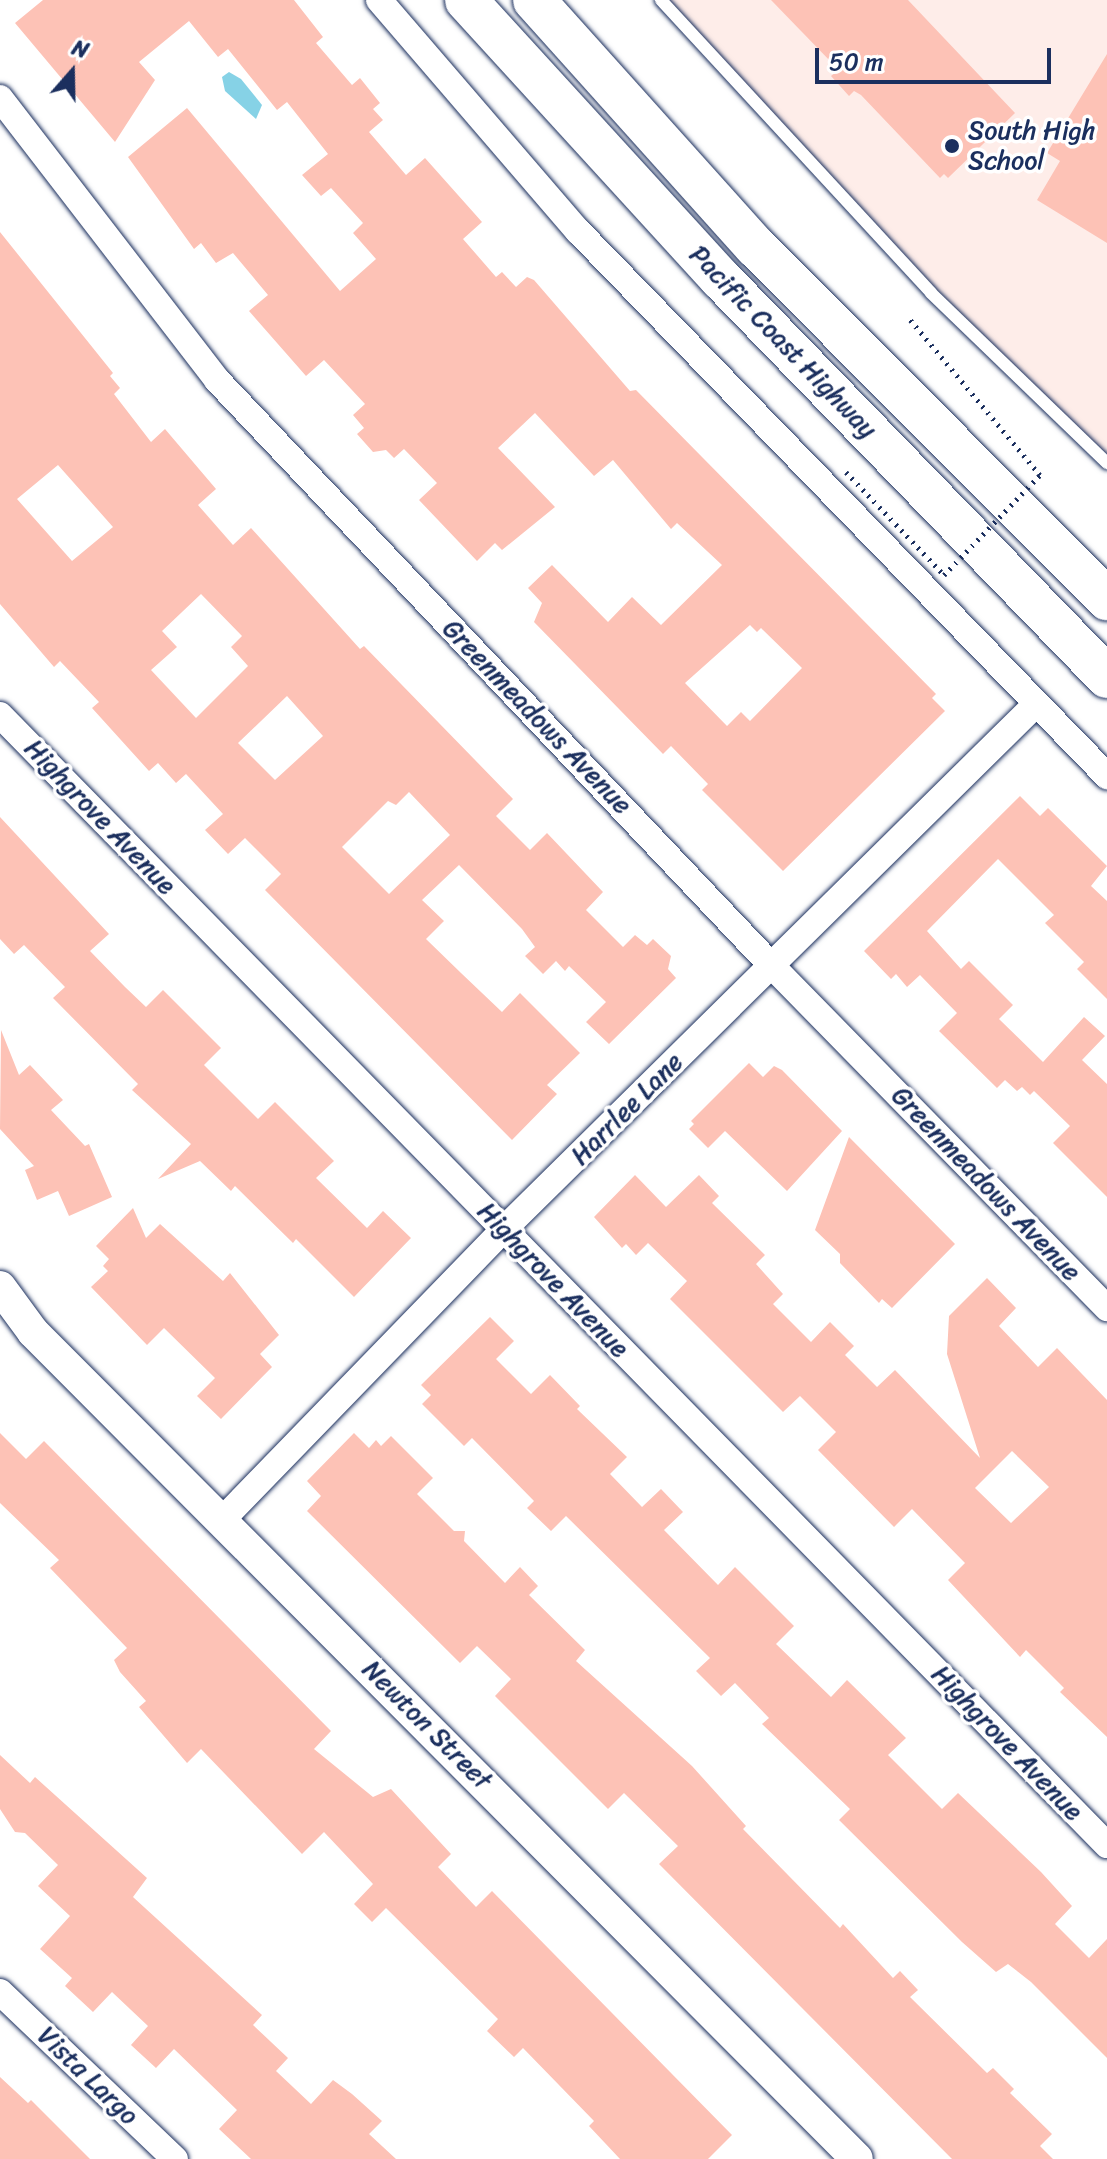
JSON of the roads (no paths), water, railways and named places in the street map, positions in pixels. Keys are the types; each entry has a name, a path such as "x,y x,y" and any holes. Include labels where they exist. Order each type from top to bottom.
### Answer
{"highway":[{"name":"Pacific Coast Highway","path":"466,0 720,278 1107,677"},
{"name":"Pacific Coast Highway","path":"534,0 755,246 1107,599"}],"street":[{"path":"379,0 578,231 1107,776"},
{"name":"Greenmeadows Avenue","path":"0,98 217,380 772,966 1107,1308"},
{"name":"Harrlee Lane","path":"223,1519 503,1230 1036,704"},
{"name":"Highgrove Avenue","path":"0,715 1107,1845"},
{"name":"Newton Street","path":"0,1287 33,1332 223,1519 857,2159"},
{"name":"Vista Largo","path":"0,1992 175,2159"}],"lane":[{"path":"661,0 931,293 1107,463"}],"water":[{"path":"229,72 241,79 262,105 256,119 225,91 222,77"}],"place":[{"name":"South High School","path":"952,146"}]}
